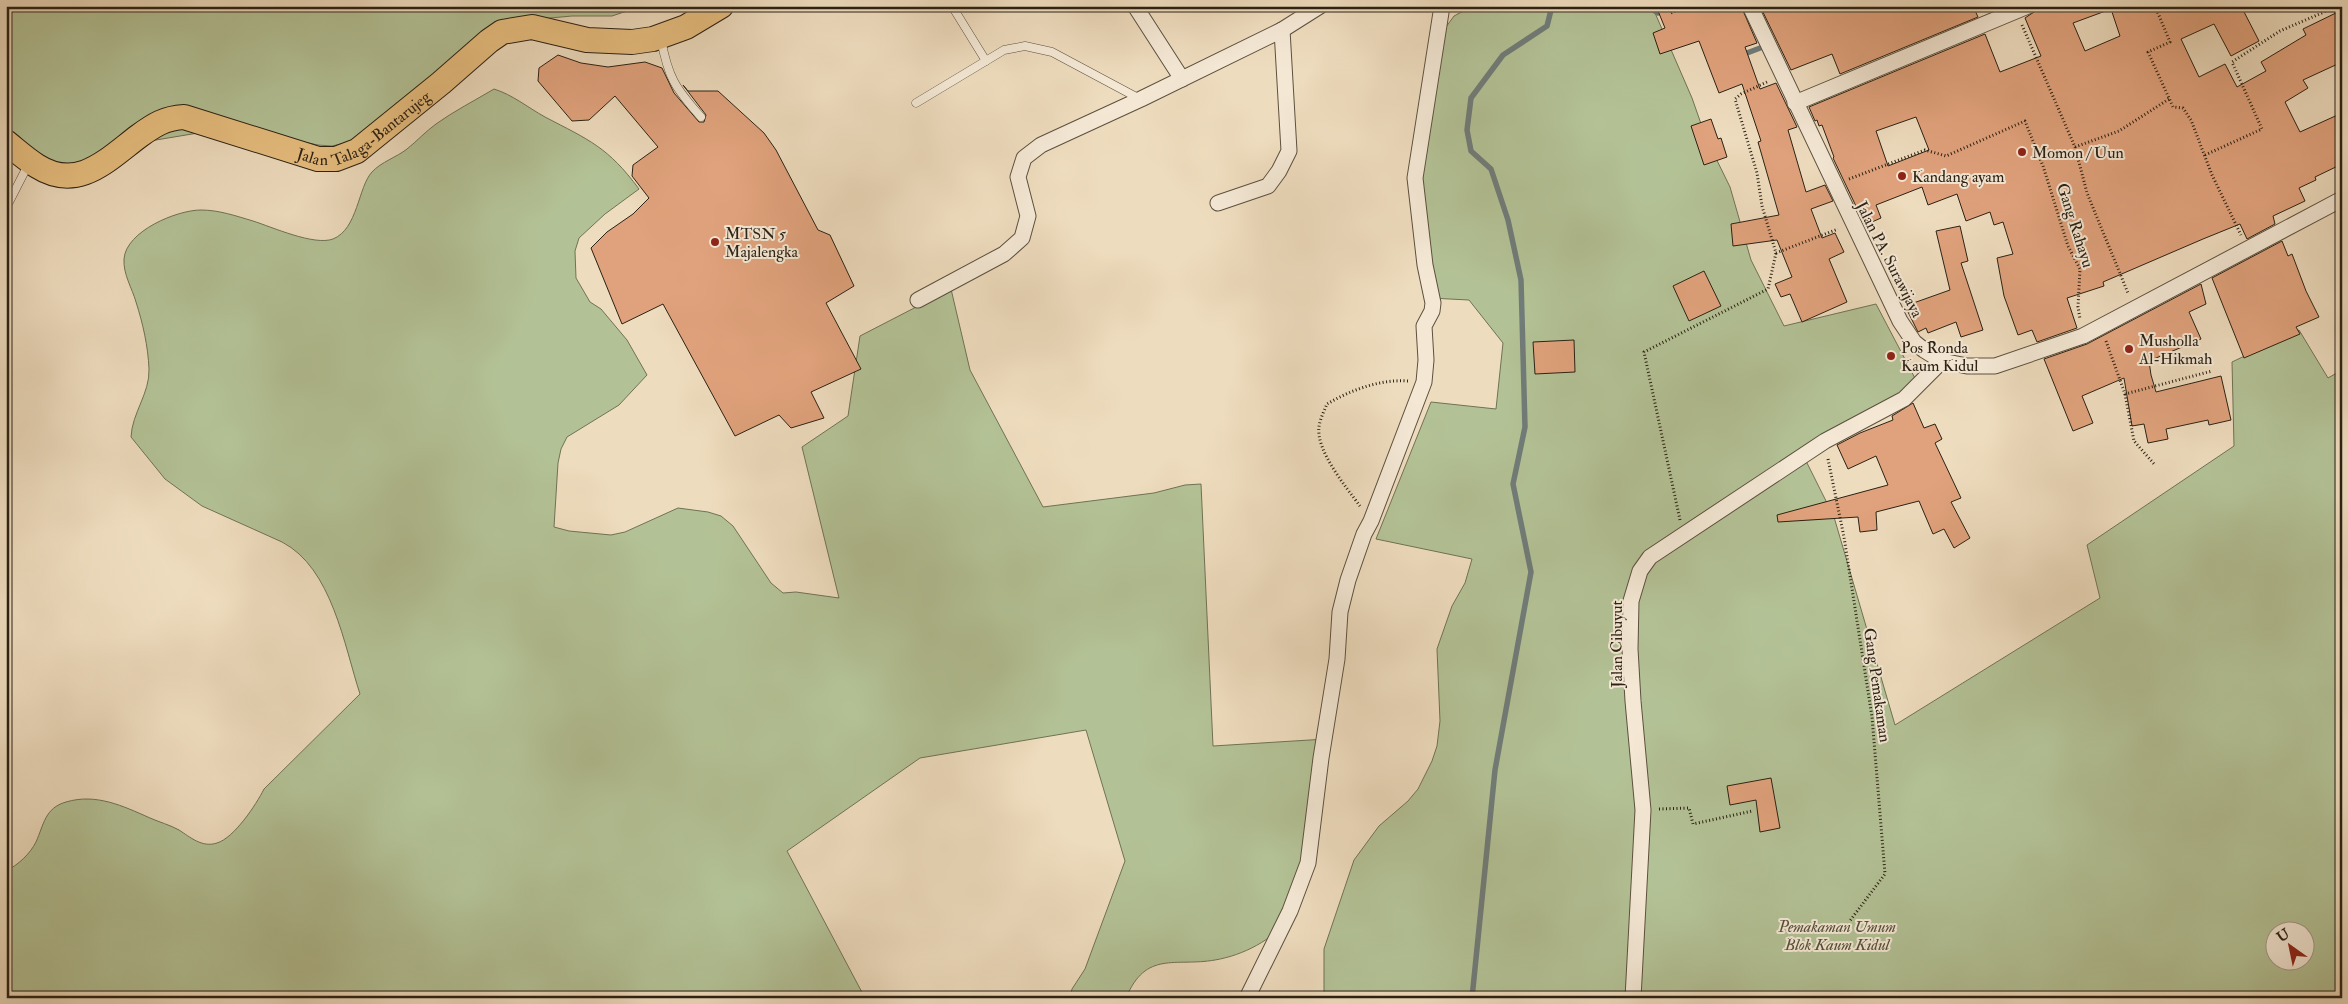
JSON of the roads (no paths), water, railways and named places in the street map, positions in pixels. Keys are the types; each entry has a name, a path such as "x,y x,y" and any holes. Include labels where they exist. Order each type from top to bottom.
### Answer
{"main road":[{"name":"Jalan Talaga-Bantarujeg","path":"6,142 38,167 63,177 74,177 86,173 158,122 171,117 184,117 318,159 336,159 357,151 488,41 502,32 532,27 588,40 632,42 660,37 686,26 721,6"}],"street":[{"path":"1135,6 1182,79"},
{"path":"918,300 1004,254 1022,238 1028,216 1018,177 1024,158 1041,144 1141,100 1282,30 1320,6"},
{"path":"1247,998 1290,911 1308,863 1321,758 1337,659 1340,612 1351,571 1364,534 1371,521 1424,382 1426,360 1424,326 1432,311 1433,304 1425,265 1414,178 1442,6"},
{"name":"Jalan PA. Surawijaya","path":"1750,6 1834,185 1904,326 1914,342 1942,361 1967,366 1995,366 2083,336 2342,199"},
{"path":"1795,103 2022,9"},
{"path":"1218,203 1268,186 1279,171 1289,151 1282,30"},
{"name":"Jalan Cibuyut","path":"1633,998 1643,810 1630,649 1631,601 1640,571 1650,557 1825,441 1904,399 1942,361"}],"lane":[{"path":"952,6 986,61"},
{"path":"660,37 665,63 677,90 701,117"},
{"path":"916,103 1004,50 1025,46 1052,52 1141,100"},
{"path":"6,208 30,161"}],"waterway":[{"path":"1472,998 1495,770 1531,572 1513,484 1525,427 1521,280 1508,220 1491,169 1471,151 1467,130 1471,98 1503,55 1547,26 1552,6"},
{"path":"1648,6 1658,13 1666,10"},
{"path":"1742,51 1747,53 1768,45"}],"place":[{"name":"Momon / Uun","path":"2022,152"},
{"name":"Kandang ayam","path":"1902,176"},
{"name":"MTSN 5 Majalengka","path":"715,242"},
{"name":"Musholla Al-Hikmah","path":"2129,349"},
{"name":"Pos Ronda Kaum Kidul","path":"1891,356"}],"park label":[{"name":"Pemakaman Umum Blok Kaum Kidul","path":"1837,935"}]}
